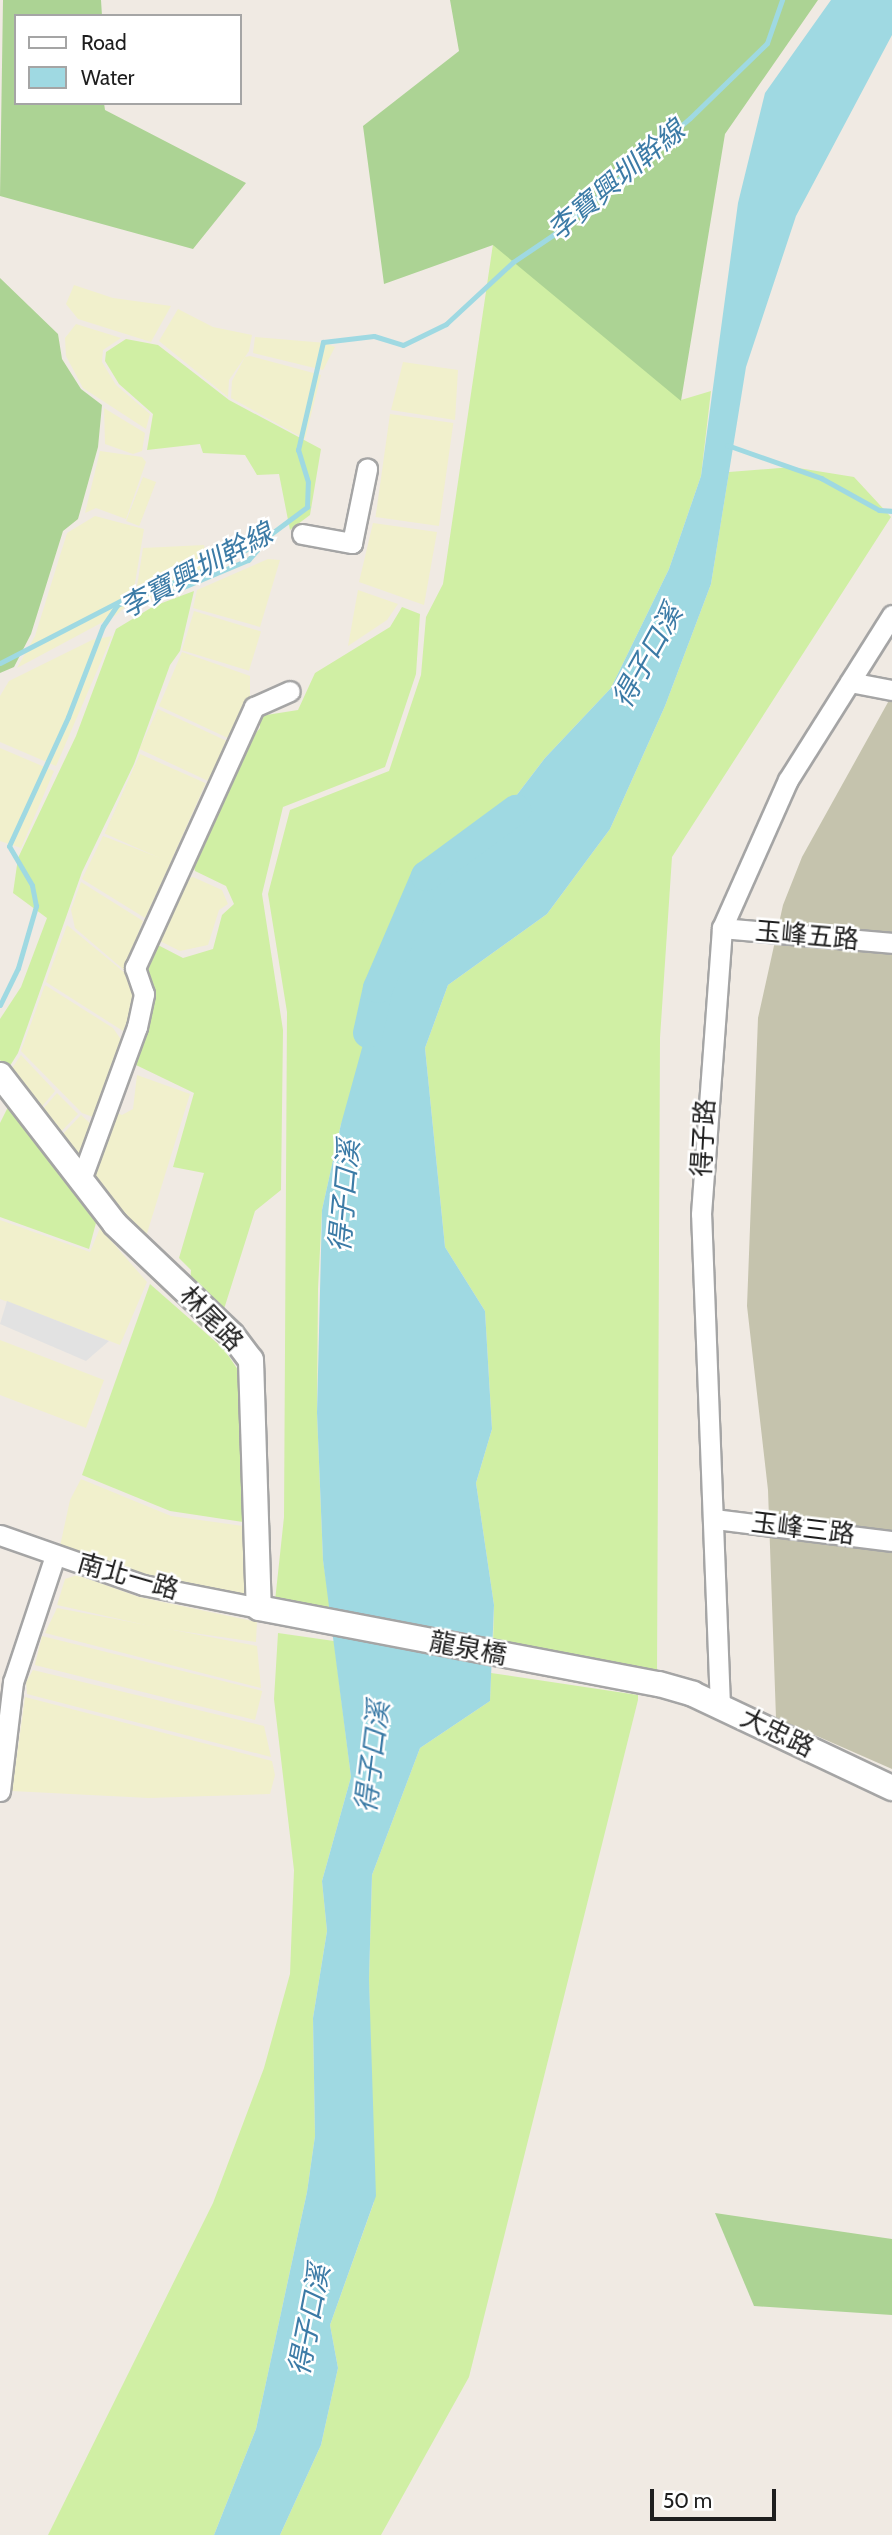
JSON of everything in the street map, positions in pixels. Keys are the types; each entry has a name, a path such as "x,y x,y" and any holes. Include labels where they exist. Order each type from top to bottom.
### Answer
{"street":[{"path":"302,534 352,543 367,469"},
{"name":"得子路","path":"720,1706 715,1520 705,1394 701,1214 722,928 788,780 892,615"},
{"path":"850,682 892,690"},
{"path":"82,1177 137,1027 144,994 135,968 254,707 290,691"},
{"name":"玉峰五路","path":"722,928 892,943"},
{"name":"林尾路","path":"2,1084 82,1177 115,1224 232,1335 251,1360 268,1611"},
{"name":"玉峰三路","path":"715,1520 892,1541"},
{"name":"南北一路","path":"0,1535 143,1585 268,1611"},
{"path":"0,1791 13,1682 55,1556"},
{"name":"龍泉橋","path":"268,1611 659,1684"},
{"name":"大忠路","path":"659,1684 720,1706 892,1788"}],"shaded area":[{"path":"892,695 892,1769 776,1718 768,1490 747,1306 758,1018 783,905 802,857"},
{"path":"7,1301 109,1341 86,1361 0,1324"}],"green space":[{"path":"3,0 101,0 102,14 14,14 14,105 104,105 105,110 246,183 193,249 0,196"},
{"path":"450,0 818,0 725,134 681,401 493,245 384,284 363,126 459,51"},
{"path":"493,244 681,400 711,391 701,476 669,569 611,688 545,758 500,817 341,1124 322,1210 318,1289 317,1413 323,1560 331,1613 275,1601 284,1517 287,1012 268,894 290,810 389,771 421,675 426,617 443,584"},
{"path":"0,278 58,334 62,359 81,389 102,405 98,447 78,519 63,531 31,634 14,667 0,673"},
{"path":"74,285 113,298 171,306 151,342 78,319 66,304"},
{"path":"178,309 213,327 252,335 249,351 229,380 228,397 159,341"},
{"path":"76,324 121,338 103,350 102,362 116,385 150,414 146,429 83,388 66,356 65,338"},
{"path":"255,337 326,343 335,347 323,370 253,353"},
{"path":"126,339 158,345 229,400 321,449 310,515 290,530 279,474 257,475 245,455 203,453 200,444 147,450 153,414 119,384 105,361 106,352"},
{"path":"250,356 321,375 305,439 231,398 232,381 245,357"},
{"path":"403,362 458,370 455,420 391,410"},
{"path":"104,408 145,433 142,451 133,454 105,444"},
{"path":"390,414 453,423 439,526 376,517"},
{"path":"100,451 142,457 146,462 126,519 96,508 85,513"},
{"path":"792,467 854,477 891,517 672,857 660,1038 657,1677 493,1643 494,1605 476,1483 492,1429 485,1311 445,1247 425,1048 448,985 547,914 610,829 665,706 711,584 729,472"},
{"path":"143,477 156,482 139,526 126,521"},
{"path":"95,516 144,529 132,601 116,615 17,668 35,636 67,533"},
{"path":"373,523 437,532 424,605 359,582"},
{"path":"204,545 209,573 138,603 135,599 143,548"},
{"path":"268,559 280,560 260,627 193,608 197,590"},
{"path":"358,590 398,604 387,620 348,646"},
{"path":"194,591 180,651 170,665 134,764 82,872 18,1053 8,1069 0,1060 0,1019 21,987 47,918 13,893 18,858 76,736 116,629 154,606"},
{"path":"402,607 420,614 416,674 385,767 283,807 262,894 283,1030 281,1190 255,1211 224,1309 190,1287 191,1270 179,1258 204,1173 173,1167 194,1093 136,1065 149,1012 142,967 156,944 183,958 213,949 222,915 234,904 226,886 195,871 192,860 247,743 260,728 260,716 298,710 315,673 390,627"},
{"path":"194,611 261,631 249,671 182,650"},
{"path":"112,636 56,766 0,742 0,696 9,681 92,640"},
{"path":"182,652 250,676 250,697 230,739 159,706"},
{"path":"158,709 231,743 212,783 139,749"},
{"path":"0,748 54,771 21,848 0,841"},
{"path":"140,754 206,783 170,863 105,833"},
{"path":"103,836 171,862 145,918 82,879"},
{"path":"193,877 222,890 228,904 219,910 208,945 180,951 154,938 184,880"},
{"path":"81,882 143,921 124,970 75,928 71,910"},
{"path":"67,925 125,973 136,1002 123,1031 46,982"},
{"path":"45,985 113,1028 122,1041 93,1117 82,1113 21,1051"},
{"path":"21,1055 55,1091 39,1110 10,1071"},
{"path":"137,1075 190,1094 144,1243 89,1174 111,1111 122,1115 133,1109"},
{"path":"57,1093 78,1114 57,1136 41,1111"},
{"path":"8,1107 96,1223 89,1249 0,1217 0,1123"},
{"path":"81,1115 92,1125 80,1160 60,1137"},
{"path":"0,1220 90,1252 100,1228 147,1282 120,1345 0,1299"},
{"path":"150,1284 224,1349 240,1373 243,1522 170,1511 82,1475"},
{"path":"0,1340 104,1380 86,1428 0,1395"},
{"path":"81,1479 171,1516 243,1526 246,1598 145,1578 59,1551 70,1500"},
{"path":"77,1575 139,1597 257,1622 256,1642 159,1628 57,1605 65,1579"},
{"path":"57,1608 257,1646 261,1688 45,1633"},
{"path":"278,1633 334,1641 351,1777 322,1881 327,1931 313,2018 315,2136 307,2192 256,2429 214,2535 48,2535 213,2203 264,2068 290,1974 294,1870 274,1699"},
{"path":"42,1636 262,1691 255,1720 35,1665"},
{"path":"33,1670 264,1726 271,1757 27,1694 26,1682"},
{"path":"491,1673 638,1695 638,1700 469,2377 381,2535 280,2535 321,2445 338,2368 330,2325 374,2202 369,1979 372,1875 420,1748 490,1701"},
{"path":"25,1697 272,1761 275,1775 270,1794 149,1798 12,1791"},
{"path":"715,2213 892,2239 892,2315 754,2306"}],"water":[{"path":"831,0 892,0 892,35 796,216 746,367 711,584 665,706 610,829 547,914 448,985 425,1048 445,1247 485,1311 492,1429 476,1483 494,1605 490,1701 420,1748 372,1875 369,1979 376,2196 330,2325 338,2368 321,2445 280,2535 214,2535 256,2429 307,2192 315,2136 313,2018 327,1931 322,1881 351,1777 323,1560 317,1413 322,1210 341,1124 380,983 423,896 500,817 545,758 611,688 669,569 701,476 738,203 765,93"}],"waterway":[{"name":"李寶興圳幹線","path":"0,1005 18,968 36,906 32,885 9,846 68,717 103,626 117,605 221,563 260,542 307,507 308,482 298,450 323,342 374,336 403,345 446,324 513,262 553,235 690,118 767,43 782,0"},
{"path":"727,445 821,478 879,510 892,511"},
{"path":"169,593 248,560 264,542"},
{"path":"0,663 124,599"},
{"name":"得子口溪","path":"368,1033 378,988 426,876 516,810"}]}
